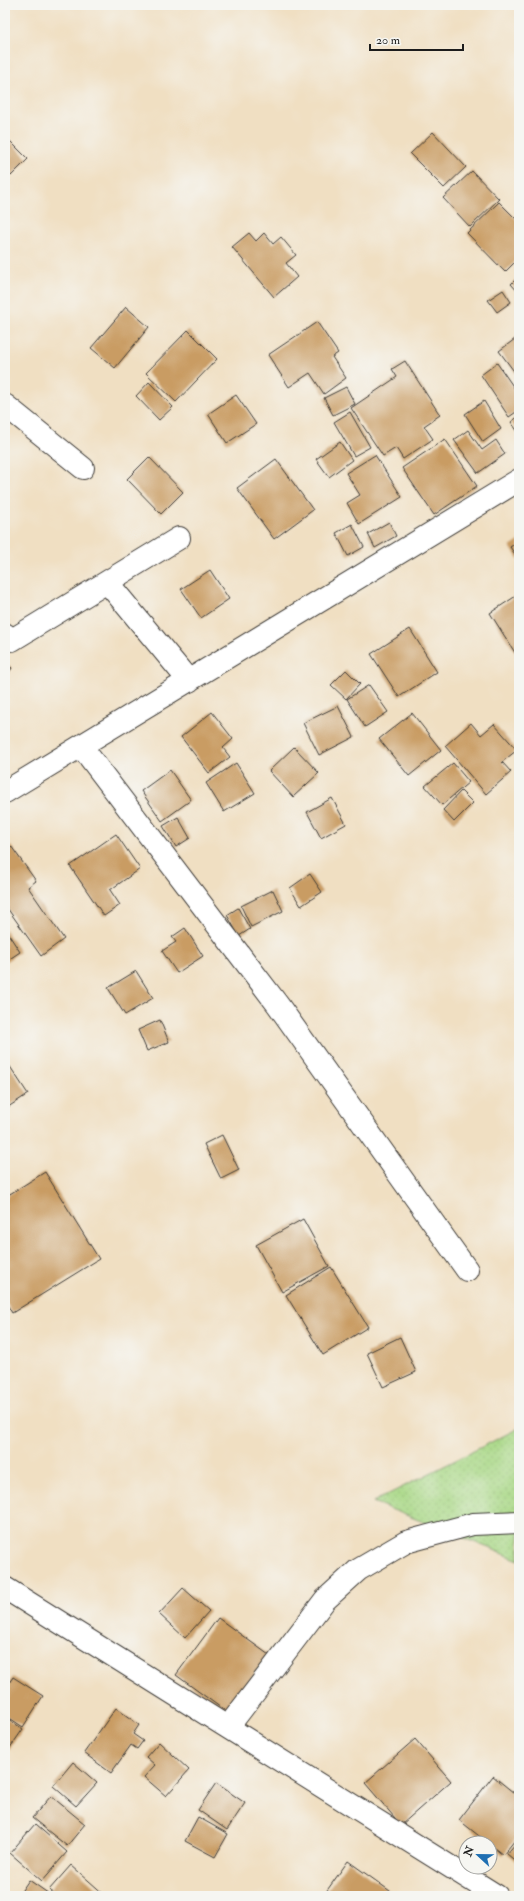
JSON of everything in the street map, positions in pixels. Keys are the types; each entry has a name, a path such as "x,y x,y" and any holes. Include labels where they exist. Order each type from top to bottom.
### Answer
{"street":[{"path":"5,405 83,468"},
{"path":"5,792 519,480"},
{"path":"5,634 12,640 179,538"},
{"path":"107,582 189,681"},
{"path":"81,746 278,1005 467,1270"},
{"path":"228,1727 325,1600 358,1570 406,1542 473,1524 519,1522"},
{"path":"5,1588 497,1896"}],"green space":[{"path":"519,1428 519,1560 373,1502"}],"building":[{"path":"433,132 466,167 444,188 410,154"},
{"path":"8,139 28,159 11,176 5,170 5,142"},
{"path":"472,171 499,199 470,227 443,198"},
{"path":"499,202 519,222 519,258 505,272 467,233"},
{"path":"249,233 256,241 264,233 273,244 281,237 296,255 286,263 297,277 274,297 232,247"},
{"path":"519,276 519,293 511,284"},
{"path":"503,290 511,302 497,312 488,300"},
{"path":"126,307 149,327 115,368 91,348"},
{"path":"317,322 338,353 332,357 346,378 324,394 310,373 289,387 268,355"},
{"path":"188,330 217,359 176,402 146,373"},
{"path":"519,336 519,378 499,351"},
{"path":"405,361 440,415 424,426 433,439 403,459 396,448 383,456 351,408 397,377 392,369"},
{"path":"497,363 519,395 519,410 509,417 481,375"},
{"path":"149,382 173,407 159,420 136,396"},
{"path":"346,387 355,404 333,415 324,398"},
{"path":"236,395 256,424 227,443 208,414"},
{"path":"484,401 501,429 483,442 465,414"},
{"path":"350,412 370,447 354,456 334,422"},
{"path":"519,416 519,431 518,432 511,422"},
{"path":"468,430 482,450 496,440 505,454 478,473 454,440"},
{"path":"445,439 477,486 434,515 402,468"},
{"path":"340,442 352,460 329,477 316,459"},
{"path":"375,455 402,497 359,524 347,503 360,495 346,473"},
{"path":"149,457 183,492 161,514 127,479"},
{"path":"276,459 313,510 274,539 237,488"},
{"path":"389,522 396,536 375,548 368,534"},
{"path":"352,524 364,547 348,556 336,533"},
{"path":"519,541 519,560 510,547"},
{"path":"210,570 229,599 201,618 181,589"},
{"path":"519,594 519,659 490,613"},
{"path":"410,629 437,672 399,697 371,654"},
{"path":"5,662 12,668 5,678"},
{"path":"346,670 360,684 346,699 331,685"},
{"path":"369,685 388,712 365,727 347,699"},
{"path":"338,706 354,737 319,755 303,723"},
{"path":"212,712 233,739 223,748 230,757 209,773 181,737"},
{"path":"412,713 441,750 409,776 379,739"},
{"path":"471,723 481,735 494,724 517,750 502,762 511,772 486,794 445,746"},
{"path":"294,747 319,773 293,797 269,771"},
{"path":"236,763 255,793 224,812 206,783"},
{"path":"453,763 469,782 442,805 425,786"},
{"path":"170,770 191,800 162,821 141,791"},
{"path":"461,791 473,803 454,822 443,810"},
{"path":"332,798 346,824 321,838 307,812"},
{"path":"178,817 190,838 176,847 163,826"},
{"path":"116,834 140,869 110,890 120,905 104,916 70,866"},
{"path":"11,846 36,881 28,887 64,939 41,956 5,905 5,850"},
{"path":"310,874 322,892 301,906 290,888"},
{"path":"273,890 283,911 251,927 241,906"},
{"path":"238,908 250,929 239,936 227,915"},
{"path":"185,928 203,956 177,973 162,951 176,942 172,937"},
{"path":"5,929 20,952 5,962"},
{"path":"136,971 153,998 125,1015 108,988"},
{"path":"160,1020 169,1042 147,1051 138,1030"},
{"path":"9,1065 28,1094 5,1109 5,1068"},
{"path":"222,1135 239,1170 221,1179 204,1144"},
{"path":"45,1172 99,1259 12,1313 5,1301 5,1197"},
{"path":"303,1219 329,1266 282,1292 256,1245"},
{"path":"331,1267 368,1327 323,1355 286,1295"},
{"path":"400,1337 416,1372 383,1387 367,1353"},
{"path":"183,1588 209,1611 185,1638 159,1614"},
{"path":"218,1618 269,1655 228,1713 176,1675"},
{"path":"13,1677 43,1696 23,1727 5,1715 5,1689"},
{"path":"116,1708 139,1725 133,1734 143,1741 137,1749 131,1745 111,1773 84,1753"},
{"path":"5,1717 23,1729 5,1755"},
{"path":"415,1739 451,1781 401,1825 365,1783"},
{"path":"159,1742 189,1770 166,1796 144,1777 155,1765 146,1757"},
{"path":"73,1762 97,1783 76,1806 53,1786"},
{"path":"493,1776 519,1797 519,1835 503,1855 498,1851 498,1835 478,1835 459,1820"},
{"path":"216,1783 245,1803 227,1830 198,1810"},
{"path":"51,1796 85,1824 67,1846 32,1818"},
{"path":"198,1817 228,1834 215,1857 185,1841"},
{"path":"35,1824 67,1852 42,1881 10,1853"},
{"path":"519,1839 519,1864 507,1854"},
{"path":"348,1861 397,1896 323,1896"},
{"path":"71,1865 106,1896 56,1896 49,1890"},
{"path":"29,1880 52,1896 18,1896"}]}
